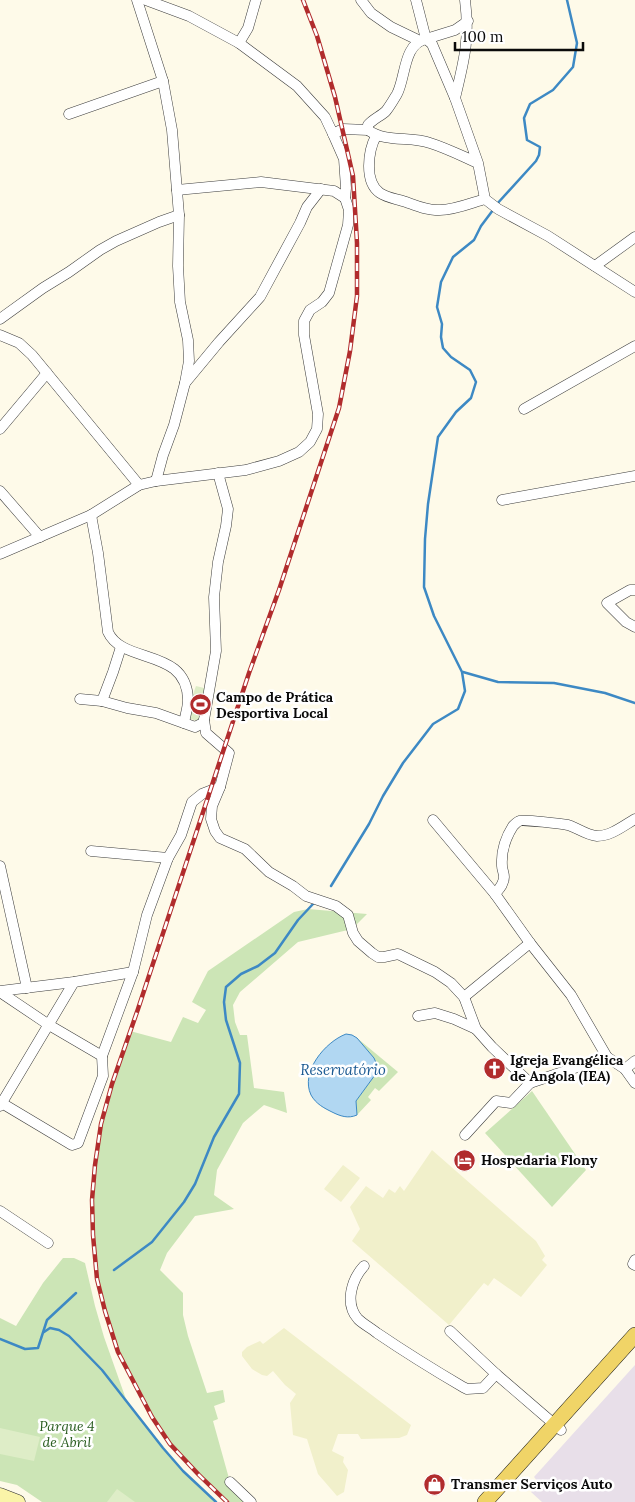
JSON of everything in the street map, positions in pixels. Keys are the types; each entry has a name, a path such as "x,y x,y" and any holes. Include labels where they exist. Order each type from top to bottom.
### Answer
{"main road":[{"path":"496,1502 635,1335"},
{"path":"485,1502 635,1349"},
{"path":"0,1496 18,1502"}],"street":[{"path":"138,0 163,81 172,130 179,215 178,266 180,302 188,340 189,361 174,425 156,481"},
{"path":"0,554 91,515 139,485 156,481 246,470 279,461 299,452 310,442 316,429 318,414 304,335 304,321 310,310 322,302 329,293 348,225 349,210 345,198 344,159 325,117 298,86 239,43 189,16 146,0"},
{"path":"239,43 248,28 256,0"},
{"path":"361,0 370,13 391,27 432,44 455,98 478,163 488,200 498,209 548,236 635,292"},
{"path":"416,0 423,40"},
{"path":"455,98 468,42 465,0"},
{"path":"468,21 455,30 423,40 415,45 407,58 398,93 386,111 368,125 372,133 369,159 370,176 375,189 382,195 432,210 443,211 488,200"},
{"path":"69,114 163,81"},
{"path":"333,134 344,130 429,142 478,163"},
{"path":"177,190 260,182 334,191 345,198"},
{"path":"185,384 260,296 308,207 321,189"},
{"path":"0,319 43,288 116,241 179,215"},
{"path":"595,266 635,236"},
{"path":"0,335 19,343 32,355 139,485"},
{"path":"524,409 635,346"},
{"path":"0,429 47,373"},
{"path":"218,473 228,509 218,562 214,597 216,651 204,720 206,733 230,754 212,806 211,819 216,831 220,838 245,849 269,872 306,896 336,906 348,915 353,933 358,941 372,954 378,957 398,954 451,983 464,997 476,1029 530,1083"},
{"path":"502,500 635,476"},
{"path":"0,491 40,537"},
{"path":"91,515 108,632 111,639 121,647 164,662 174,668 184,682 188,700 184,723"},
{"path":"635,590 630,590 608,603 626,622 635,627"},
{"path":"102,700 121,647"},
{"path":"80,700 102,700 127,708 156,713 195,727 203,723 204,720"},
{"path":"74,982 1,1104 72,1145 78,1143 103,1076 102,1056 133,972 147,915 168,858 181,835 192,802 202,794 220,787"},
{"path":"495,894 502,884 504,877 502,864 507,838 518,821 525,819 533,822 569,825 582,832 596,836 609,834 635,819"},
{"path":"433,820 495,894 571,995 607,1057 625,1068 635,1083"},
{"path":"91,851 168,858"},
{"path":"0,866 28,988"},
{"path":"464,997 530,943"},
{"path":"0,991 74,982 133,972"},
{"path":"0,991 49,1025 102,1056"},
{"path":"418,1016 435,1013 476,1029"},
{"path":"465,1135 496,1101 511,1103 530,1083 607,1057"},
{"path":"625,1068 635,1061"},
{"path":"0,1211 48,1243"},
{"path":"635,1260 633,1264 635,1265"},
{"path":"364,1266 354,1281 351,1295 353,1309 358,1319 392,1343 467,1389 483,1388 496,1374"},
{"path":"450,1331 496,1374 558,1427"},
{"path":"230,1482 251,1502"}],"shaded area":[{"path":"635,1365 635,1502 542,1502 531,1492 540,1484 534,1477"}],"green space":[{"name":"Campo de Prática Desportiva Local","path":"196,686 215,693 203,723 185,717"},
{"path":"308,909 367,914 352,929 298,942 240,992 233,1005 235,1022 240,1035 247,1035 254,1088 284,1092 287,1113 264,1105 243,1123 217,1170 214,1195 234,1209 195,1216 167,1253 160,1270 183,1293 183,1315 188,1336 207,1393 223,1390 225,1402 214,1406 218,1419 213,1421 230,1482 251,1502 227,1502 182,1458 164,1435 150,1414 116,1347 103,1303 95,1253 93,1202 97,1151 107,1101 130,1031 171,1042 183,1017 198,1023 206,1010 192,1002 208,971 294,912"},
{"path":"357,1038 398,1072 379,1091 375,1088 368,1097 371,1100 357,1115 356,1101 375,1075 377,1065 374,1058"},
{"path":"532,1091 586,1170 552,1207 485,1133"},
{"path":"432,1150 536,1241 545,1256 542,1260 547,1265 521,1297 494,1278 488,1286 484,1283 449,1325 352,1241 360,1229 350,1207 366,1186 383,1198 389,1189 395,1193 400,1186 404,1191"},
{"path":"343,1165 360,1178 341,1202 324,1189"},
{"name":"Parque 4 de Abril","path":"63,1258 74,1258 85,1263 104,1337 127,1402 183,1471 216,1502 42,1502 17,1485 0,1481 0,1318 16,1326 43,1283"},
{"path":"284,1328 411,1425 407,1435 399,1438 361,1439 358,1434 338,1434 332,1451 344,1457 343,1462 348,1470 344,1492 337,1496 318,1474 307,1439 293,1435 290,1403 296,1394 273,1371 267,1376 262,1375 252,1369 242,1356 242,1352 247,1347 260,1341 263,1344"},
{"path":"0,1428 40,1437 34,1461 0,1454"},
{"path":"117,1489 135,1502 107,1502"}],"water":[{"name":"Reservatório","path":"346,1034 357,1038 374,1058 377,1065 375,1075 356,1101 357,1115 350,1117 338,1115 320,1105 311,1095 308,1086 309,1077 316,1059 330,1044"}],"waterway":[{"path":"496,205 536,161 539,155 540,147 527,140 524,118 530,104 553,90 573,67 577,43 567,0"},
{"path":"331,886 403,763 433,724 458,709 465,691 462,672 434,616 424,587 425,539 438,437 456,412 471,398 476,382 470,370 451,357 443,348 441,337 442,324 437,307 441,282 453,257 474,240 481,226 493,210"},
{"path":"463,672 498,682 554,683 605,693 635,703"},
{"path":"114,1270 152,1242 184,1202 195,1184 214,1137 239,1094 240,1063 226,1020 224,1002 226,987 241,974 258,966 275,953 298,920 313,904"},
{"path":"0,1339 25,1349 38,1348 47,1320 76,1293"},
{"path":"44,1332 50,1328 59,1330 69,1336 102,1370 183,1471 216,1502"}],"railway":[{"path":"227,1502 170,1444 152,1417 118,1352 97,1279 92,1200 101,1124 112,1084 339,408 350,351 357,296 357,243 353,176 335,97 317,36 303,0"}],"place":[{"name":"Campo de Prática Desportiva Local","path":"200,705"},
{"name":"Igreja Evangélica de Angola (IEA)","path":"494,1068"},
{"name":"Hospedaria Flony","path":"465,1160"},
{"name":"Transmer Serviços Auto","path":"435,1484"}]}
